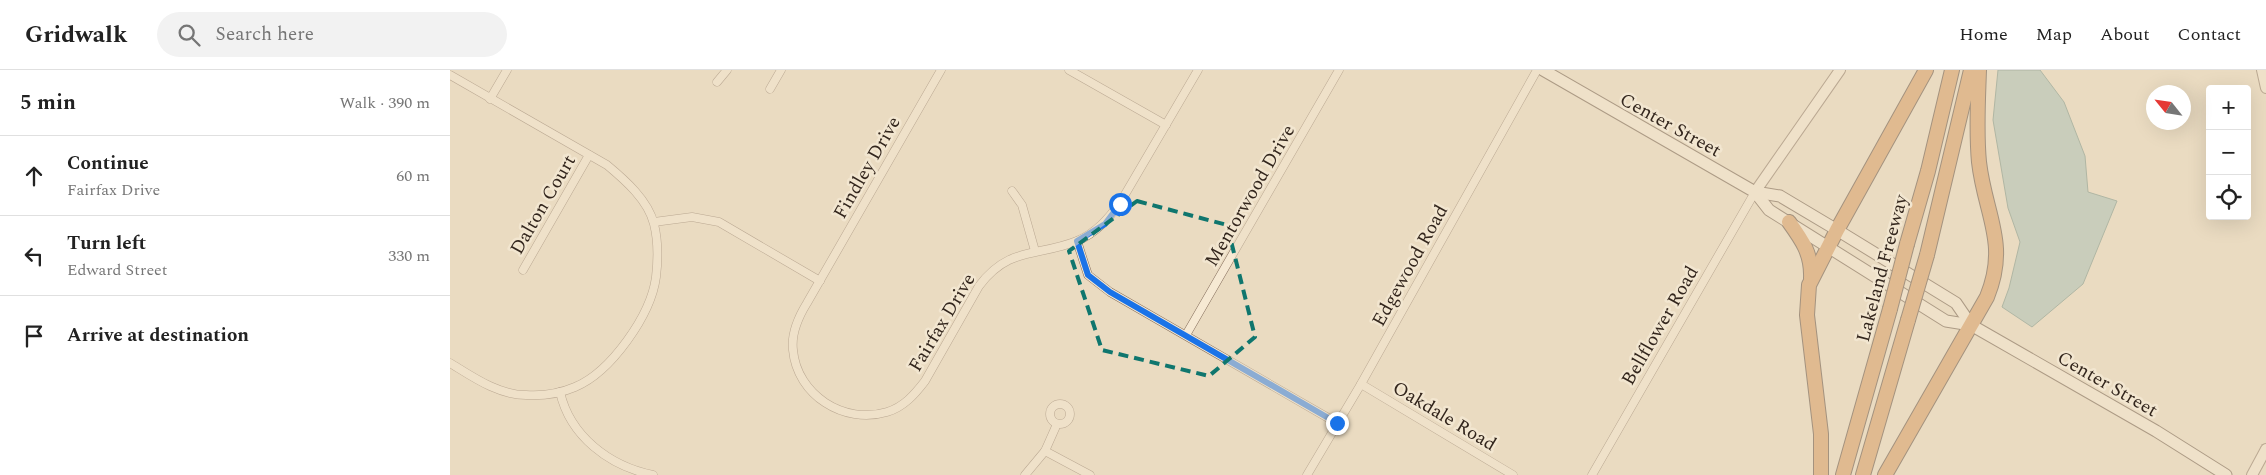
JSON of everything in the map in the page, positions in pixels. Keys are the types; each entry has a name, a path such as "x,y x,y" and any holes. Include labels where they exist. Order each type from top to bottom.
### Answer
{"highway":[{"path":"1811,280 1926,70"},
{"name":"Lakeland Freeway","path":"1843,475 1930,162 1952,70"},
{"name":"Lakeland Freeway","path":"1863,475 1927,255 1971,70"},
{"path":"1885,475 1987,297 1993,281 1996,264 1996,246 1980,164 1977,133 1979,70"},
{"path":"1789,222 1809,254 1812,266 1808,292 1808,315 1821,434 1821,475"}],"main road":[{"name":"Center Street","path":"1543,70 1755,192 1780,196 1956,303 1971,324"},
{"name":"Center Street","path":"1755,192 1769,210 1946,321 1971,324 2156,431 2226,475"}],"street":[{"path":"490,99 507,70"},
{"path":"717,82 727,70"},
{"path":"770,89 781,70"},
{"name":"Findley Drive","path":"820,281 940,70"},
{"path":"1069,70 1166,125"},
{"name":"Fairfax Drive","path":"820,281 800,316 793,348 797,368 807,388 828,406 850,414 869,415 888,412 899,407 917,391 988,274 999,264 1036,251 1077,241 1105,224 1120,204 1198,70"},
{"name":"Mentorwood Drive","path":"1186,335 1339,70"},
{"name":"Edgewood Road","path":"1307,475 1361,384 1537,70"},
{"path":"1755,192 1840,70"},
{"path":"2262,70 2266,88"},
{"path":"450,75 607,165 623,178 640,198 654,222 657,252 656,278 635,328 616,356 599,373 575,387 560,392 537,395 516,394 483,382 450,363"},
{"name":"Dalton Court","path":"524,270 589,155"},
{"path":"1012,191 1022,205 1036,251"},
{"name":"Bellflower Road","path":"1592,475 1755,192"},
{"path":"654,222 692,217 719,222 820,281"},
{"path":"1077,241 1088,275 1110,292 1337,423"},
{"name":"Oakdale Road","path":"1361,384 1513,475"},
{"path":"560,392 564,409 570,421 589,443 628,468 654,475"},
{"path":"1025,475 1045,451 1057,424"},
{"path":"2252,475 2266,448"},
{"path":"1045,451 1090,475"}],"highlighted area":[{"path":"1137,201 1227,225 1255,337 1209,376 1102,350 1069,251"}],"shaded area":[{"path":"1998,70 2040,70 2064,102 2085,156 2088,192 2117,201 2083,284 2032,327 2002,307 2009,288 2020,242 2008,208 1993,120"}],"route":[{"path":"1120,204 1105,224 1077,241 1088,275 1110,292 1337,423"}]}
